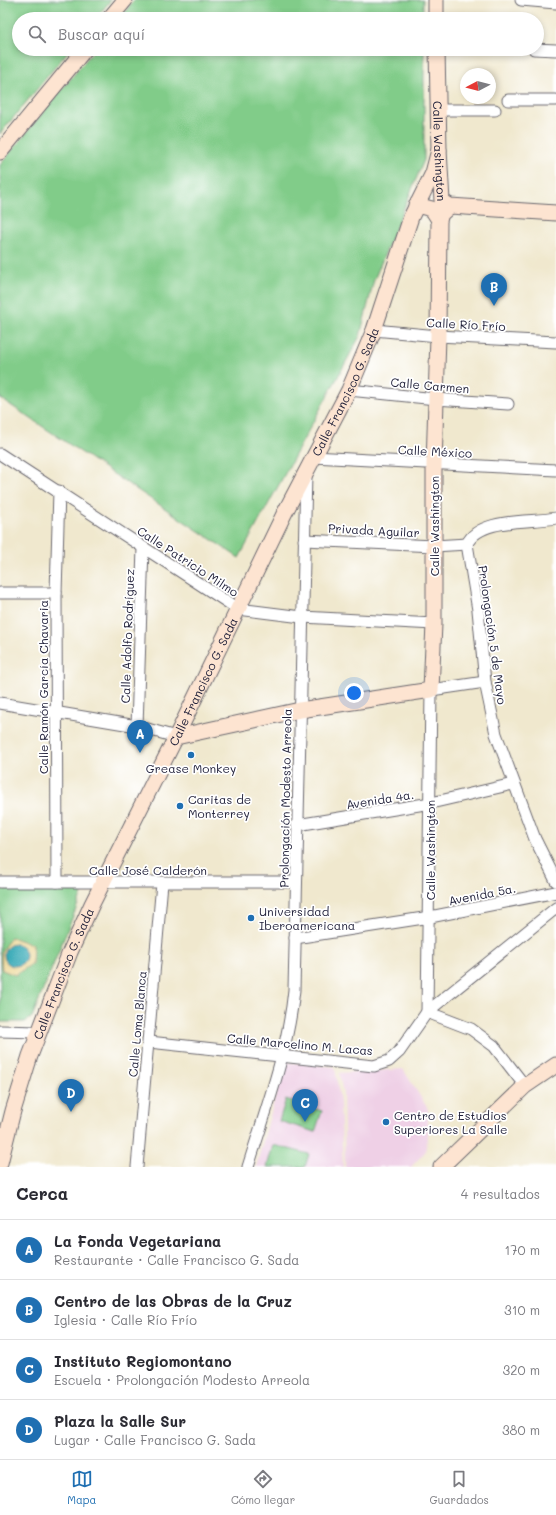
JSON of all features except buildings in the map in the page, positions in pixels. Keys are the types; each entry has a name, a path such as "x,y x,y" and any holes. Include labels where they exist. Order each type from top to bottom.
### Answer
{"street":[{"path":"116,12 125,0"},
{"path":"436,0 436,12"},
{"path":"521,0 556,3"},
{"path":"544,49 556,50"},
{"path":"0,152 79,56"},
{"name":"Calle Washington","path":"427,1012 430,917 434,624 434,465 438,336 438,220 441,214 450,206 442,201 441,198 437,56"},
{"path":"508,100 556,100"},
{"path":"438,110 495,110"},
{"name":"Calle Francisco G. Sada","path":"0,1163 13,1111 38,1032 70,952 102,883 176,737 313,457 349,390 374,330 416,205 433,173 439,150"},
{"path":"416,205 432,209 438,220"},
{"path":"450,206 556,213"},
{"name":"Calle Río Frío","path":"374,330 438,336 556,342"},
{"name":"Calle Carmen","path":"349,390 436,399 508,404"},
{"name":"Calle Patricio Milmo","path":"0,454 238,609 302,617 434,624"},
{"name":"Calle México","path":"313,457 434,465 556,470"},
{"name":"Prolongación Modesto Arreola","path":"248,1167 282,1057 291,1016 294,990 306,472"},
{"name":"Calle Ramón García Chavaria","path":"57,882 56,593 59,491"},
{"path":"467,544 476,533 487,528 518,521 554,519"},
{"name":"Privada Aguilar","path":"304,540 434,546 467,544"},
{"name":"Prolongación 5 de Mayo","path":"467,544 478,610 484,682 496,734 513,784 535,839 556,881"},
{"name":"Calle Adolfo Rodríguez","path":"137,726 143,548"},
{"path":"0,592 56,593"},
{"path":"0,703 137,726 176,737 300,710 484,682"},
{"path":"189,708 190,722 200,732"},
{"name":"Avenida 4a.","path":"298,825 431,803 513,784"},
{"name":"Calle José Calderón","path":"0,882 296,882"},
{"name":"Calle Loma Blanca","path":"137,1167 162,883"},
{"name":"Avenida 5a.","path":"295,938 430,917 556,892"},
{"name":"Calle Marcelino M. Lacas","path":"149,1042 374,1066 389,1061 399,1052 427,1012 556,908"},
{"path":"427,1012 471,1029 494,1046 525,1086"},
{"path":"0,1031 38,1032"},
{"path":"441,1167 525,1086 556,1065"}],"shaded area":[{"path":"285,1062 335,1067 340,1102 343,1167 256,1167"},
{"name":"Centro de Estudios Superiores La Salle","path":"403,1069 428,1109 428,1135 425,1152 411,1167 345,1167 343,1093 339,1073"}],"green space":[{"path":"0,0 111,0 101,12 12,12 12,56 64,56 0,134"},
{"path":"134,0 423,0 423,12 125,12"},
{"path":"89,56 424,56 424,160 374,280 360,336 239,558 0,398 0,165"},
{"path":"78,888 82,894 32,1017 25,1022 0,1022 0,889"},
{"path":"286,1099 322,1111 315,1132 279,1121"},
{"path":"273,1145 309,1154 305,1167 267,1167"}],"sand":[{"path":"11,937 33,945 32,964 15,975 2,970 1,965 2,952"}],"water":[{"path":"15,944 23,947 26,955 23,963 15,966 7,963 4,955 7,947"}],"place":[{"name":"Centro de las Obras de la Cruz","path":"494,306"},
{"name":"La Fonda Vegetariana","path":"140,753"},
{"name":"Grease Monkey","path":"191,755"},
{"name":"Caritas de Monterrey","path":"180,806"},
{"name":"Universidad Iberoamericana","path":"251,918"},
{"name":"Plaza la Salle Sur","path":"71,1112"},
{"name":"Instituto Regiomontano","path":"305,1122"},
{"name":"Centro de Estudios Superiores La Salle","path":"386,1122"}]}
